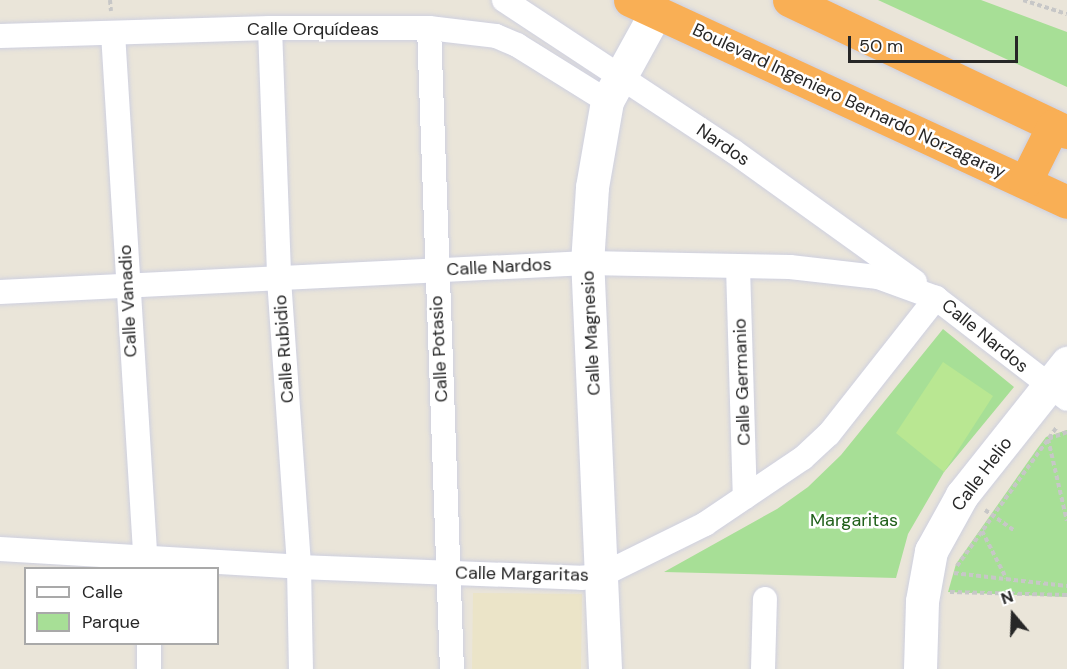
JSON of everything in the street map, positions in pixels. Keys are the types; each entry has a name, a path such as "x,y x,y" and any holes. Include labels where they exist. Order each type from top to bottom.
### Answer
{"highway":[{"path":"789,0 1060,129 1024,182"},
{"name":"Boulevard Ingeniero Bernardo Norzagaray","path":"643,6 1067,202"}],"street":[{"name":"Nardos","path":"504,0 614,89 733,151 936,298"},
{"name":"Calle Magnesio","path":"605,669 587,263 597,145 643,6"},
{"name":"Calle Orquídeas","path":"0,36 270,28 429,28 496,36 614,89"},
{"name":"Calle Rubidio","path":"270,28 279,279 299,567 301,669"},
{"name":"Calle Potasio","path":"429,28 435,270 450,573 452,669"},
{"name":"Calle Vanadio","path":"113,33 127,288 146,562"},
{"name":"Calle Nardos","path":"0,292 127,288 587,263 790,267 878,277 936,298 1062,383"},
{"name":"Calle Germanio","path":"738,267 745,497"},
{"name":"Calle Margaritas","path":"0,549 146,562 580,578 602,574 705,524 795,463 829,434 936,298"},
{"name":"Calle Helio","path":"920,669 944,575 931,551 962,495 1062,383"},
{"path":"763,669 765,599"},
{"path":"149,645 149,669"}],"path":[{"path":"1023,0 1067,14"},
{"path":"944,575 982,531 1056,428"},
{"path":"1048,439 1067,432"},
{"path":"1048,439 1067,521"},
{"path":"962,495 1014,530"},
{"path":"1062,501 1067,495"},
{"path":"982,531 1007,579"},
{"path":"944,575 1067,586"},
{"path":"944,575 1067,594"}],"shaded area":[{"path":"473,593 582,594 581,669 472,669"}],"green space":[{"path":"878,0 981,0 1067,32 1067,87"},
{"name":"Margaritas","path":"943,329 1014,387 944,472 908,534 896,578 664,572 777,509 808,487 841,455"},
{"path":"943,362 993,396 944,472 896,433"},
{"path":"1067,430 1067,597 948,592 956,564 1037,449 1046,437"}]}
